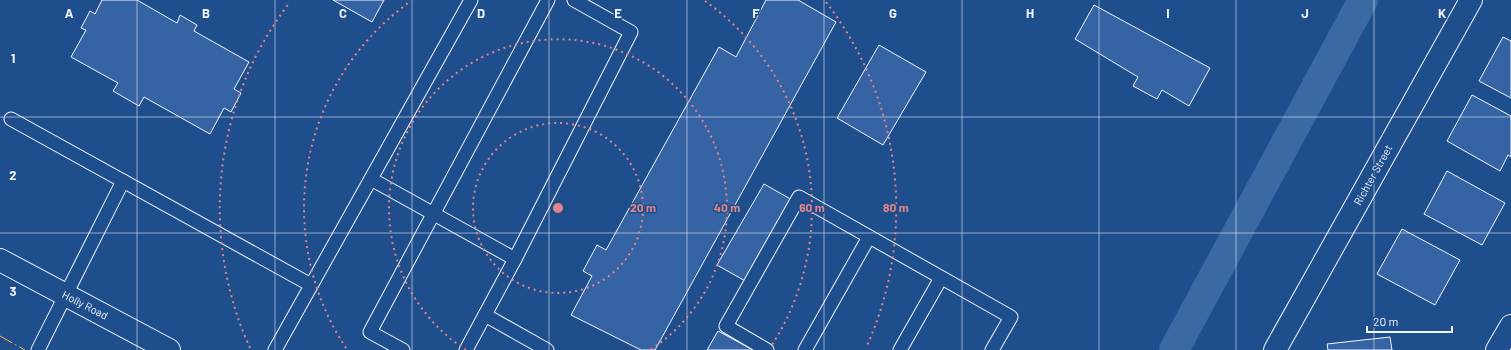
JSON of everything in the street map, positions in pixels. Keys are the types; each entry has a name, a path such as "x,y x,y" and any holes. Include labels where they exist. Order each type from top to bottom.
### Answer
{"street":[{"name":"Richter Street","path":"1275,350 1471,0"},
{"name":"Holly Road","path":"0,260 66,296 97,310 169,350"},
{"path":"1497,350 1511,326"}],"lane":[{"path":"275,350 471,0"},
{"path":"403,350 370,332 548,0"},
{"path":"466,350 515,260 631,32 574,0"},
{"path":"11,120 311,285"},
{"path":"370,179 515,260"},
{"path":"38,350 123,181"},
{"path":"767,350 726,326 799,197 1011,317 992,350"},
{"path":"805,350 869,237"},
{"path":"900,350 942,278"},
{"path":"485,315 547,350"}],"building":[{"path":"102,0 137,0 177,23 180,15 197,25 194,31 249,62 234,89 241,93 231,112 224,108 210,134 144,97 139,106 113,91 118,83 71,57 86,30 81,28 90,11 95,14"},
{"path":"333,0 384,0 372,22"},
{"path":"766,0 798,0 836,22 655,350 641,350 571,315 592,276 583,271 597,245 606,250 719,47 736,57"},
{"path":"1094,5 1210,68 1189,106 1162,90 1157,99 1133,86 1138,77 1075,39"},
{"path":"1503,37 1511,41 1511,98 1479,81"},
{"path":"879,45 926,72 883,145 837,118"},
{"path":"1472,95 1511,116 1511,157 1508,155 1500,171 1447,141"},
{"path":"1447,171 1505,203 1482,245 1424,214"},
{"path":"764,184 794,201 747,282 717,265"},
{"path":"1402,229 1460,260 1435,305 1377,274"},
{"path":"718,331 753,350 707,350"},
{"path":"1390,337 1392,350 1328,350 1327,344"}],"waterway":[{"path":"1174,350 1363,0"}],"power":[{"path":"0,336 25,350"}]}
